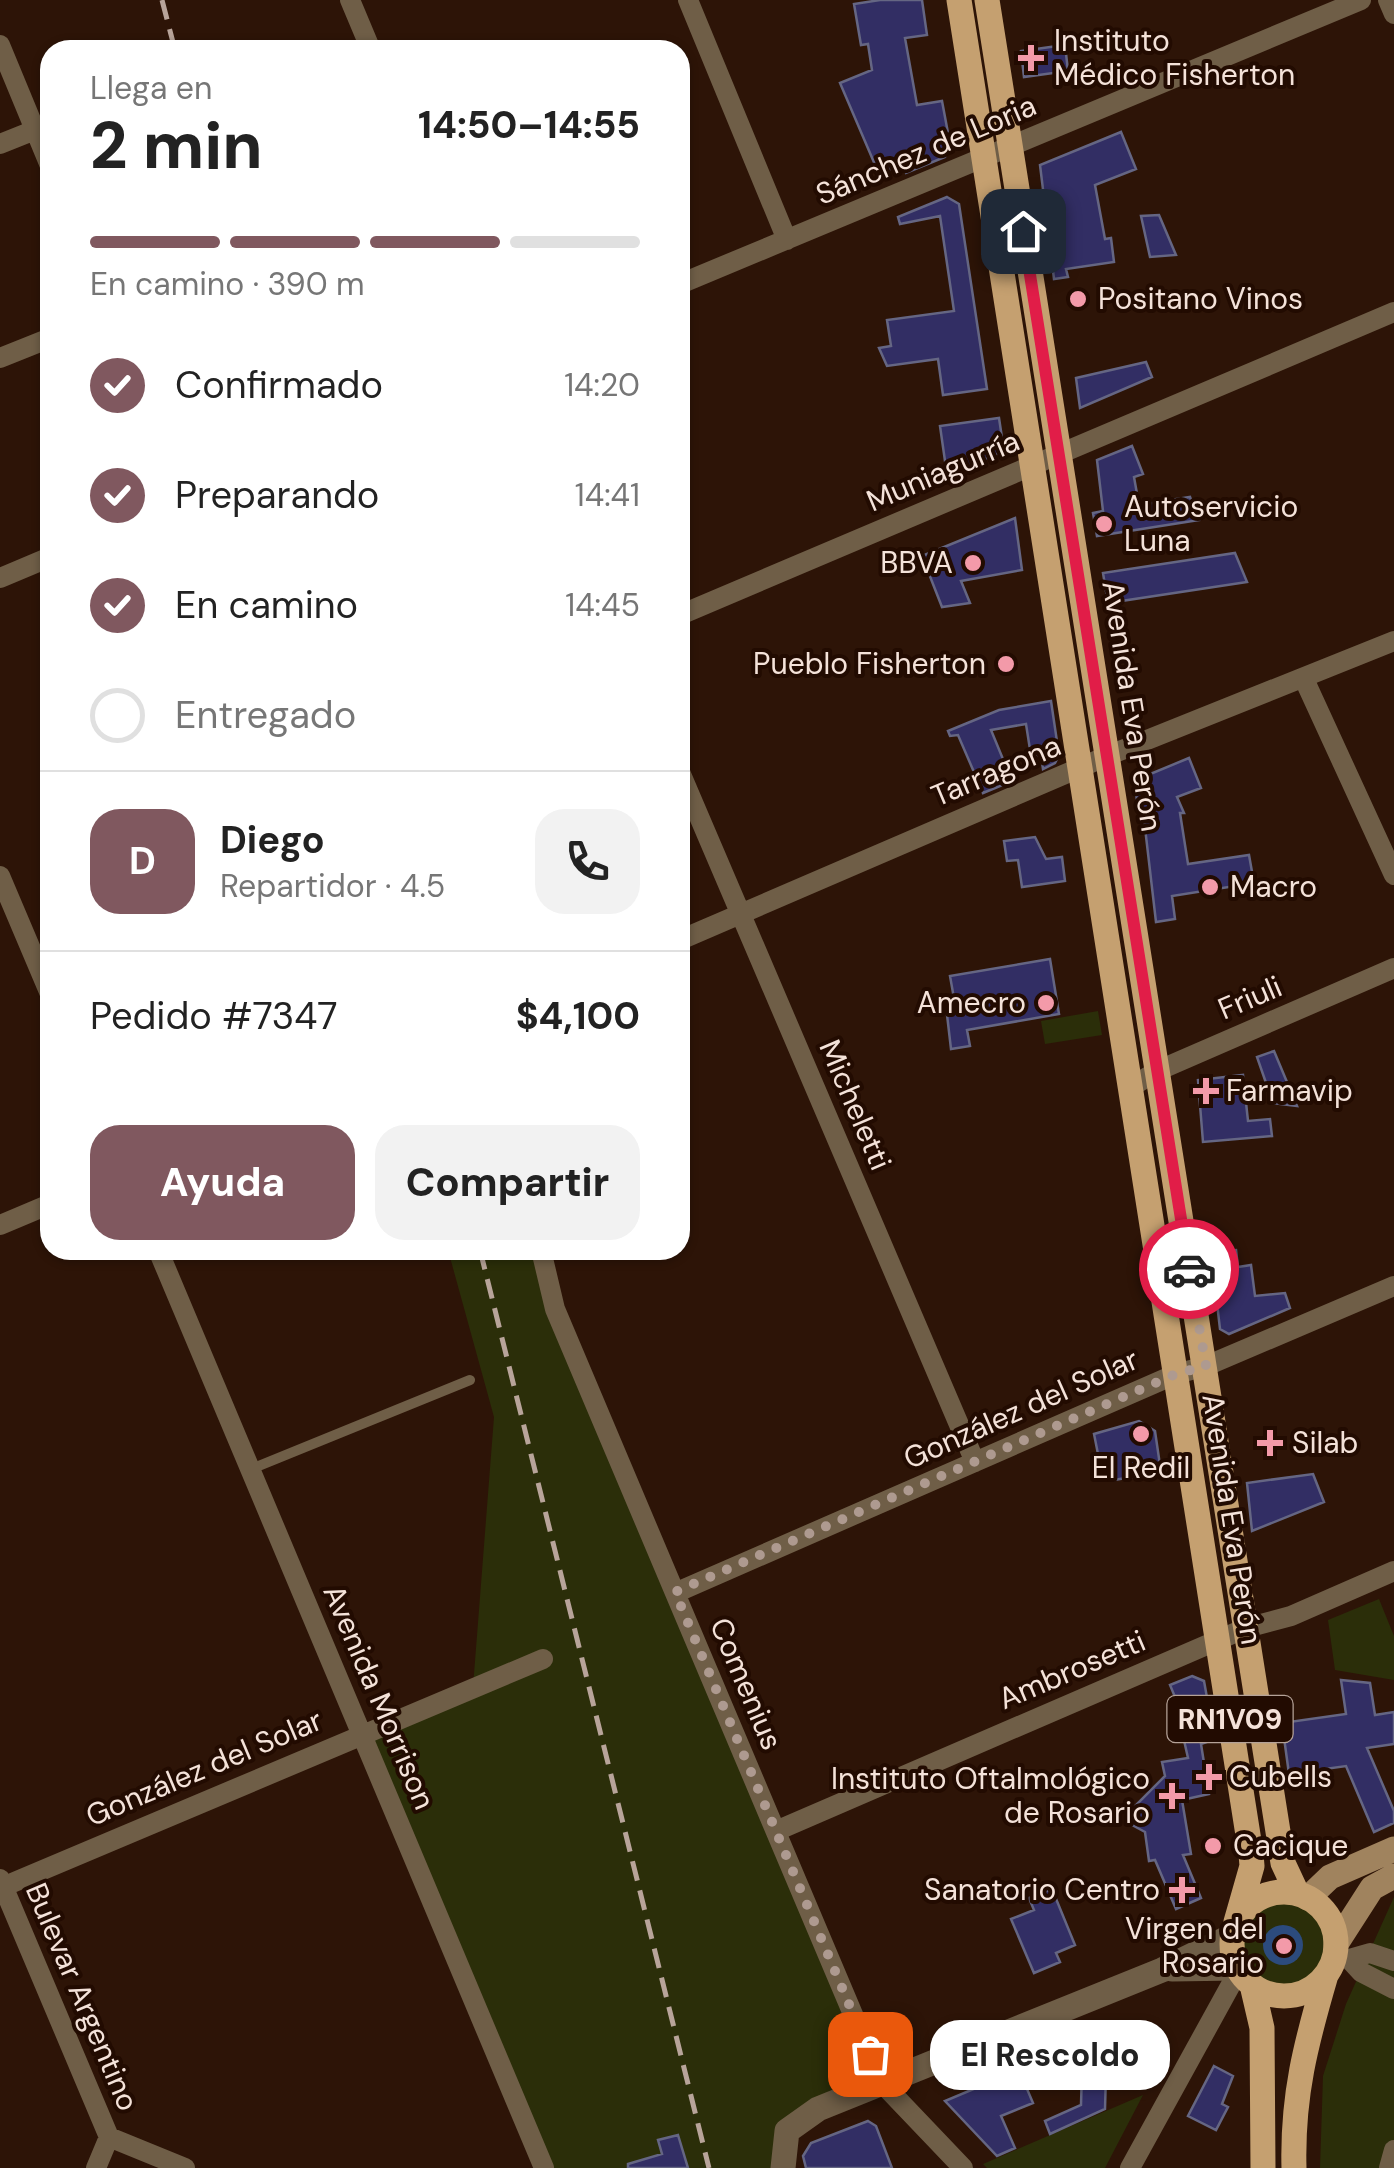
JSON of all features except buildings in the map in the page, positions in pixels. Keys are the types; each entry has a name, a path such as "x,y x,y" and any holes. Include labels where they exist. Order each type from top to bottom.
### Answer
{"main road":[{"name":"Avenida Eva Perón","path":"960,0 1252,1866 1234,1929"},
{"name":"Avenida Eva Perón","path":"987,0 1283,1863 1302,1895"},
{"path":"1234,1929 1262,1896 1302,1895 1326,1879 1394,1849"},
{"path":"1294,2168 1298,2072 1336,1958 1372,1888 1394,1876"},
{"name":"RN1V09","path":"1302,1895 1324,1911 1336,1958"},
{"name":"RN1V09","path":"1234,1929 1243,1974 1262,2028 1263,2168"},
{"path":"1243,1974 1266,1993 1296,1994 1336,1958"}],"street":[{"path":"350,0 367,40"},
{"path":"688,0 787,240"},
{"name":"Sánchez de Loria","path":"690,280 1360,0"},
{"path":"1388,0 1394,14"},
{"path":"0,45 40,144"},
{"path":"0,144 34,130"},
{"name":"Muniagurría","path":"690,611 1394,312"},
{"path":"0,358 40,342"},
{"path":"0,578 40,561"},
{"name":"Tarragona","path":"690,936 1107,756 1394,641"},
{"path":"1304,679 1394,875"},
{"name":"Micheletti","path":"690,795 975,1462"},
{"path":"0,876 40,970"},
{"name":"Friuli","path":"1131,1087 1157,1071 1394,968"},
{"path":"0,1225 40,1208"},
{"name":"Avenida Morrison","path":"162,1260 544,2168"},
{"name":"Comenius","path":"543,1260 555,1309 882,2083"},
{"name":"González del Solar","path":"675,1592 1176,1374 1206,1366 1394,1286"},
{"name":"Ambrosetti","path":"776,1831 1246,1628 1291,1616 1394,1571"},
{"name":"González del Solar","path":"1,1885 544,1659"},
{"name":"Bulevar Argentino","path":"1,1885 109,2137"},
{"path":"783,2155 802,2118 1162,1970 1234,1929"},
{"path":"1336,1958 1370,1953 1394,1961"},
{"path":"1336,1958 1394,1989"},
{"path":"1130,2168 1243,1974 1162,1970"},
{"path":"882,2083 963,2168"},
{"path":"96,2168 109,2137 184,2168"},
{"path":"1389,2168 1394,2150"}],"lane":[{"path":"250,1469 470,1380"}],"green space":[{"path":"1098,1011 1102,1035 1045,1044 1041,1021"},
{"path":"451,1260 545,1260 882,2083 802,2118 783,2168 544,2168 361,1733 473,1687 494,1417"},
{"path":"1379,1599 1394,1636 1394,1680 1335,1670 1328,1620"},
{"path":"1284,1893 1304,1897 1320,1908 1331,1924 1335,1944 1331,1964 1320,1980 1304,1991 1284,1995 1264,1991 1248,1980 1237,1964 1233,1944 1237,1924 1248,1908 1264,1897"},
{"path":"1394,1897 1394,2168 1320,2168 1323,2076 1346,2004"},
{"path":"1143,2095 1105,2168 987,2168 983,2164"}],"water":[{"path":"1283,1925 1297,1931 1303,1945 1297,1959 1283,1965 1269,1959 1263,1945 1269,1931"}],"railway":[{"path":"162,0 172,40"},
{"path":"482,1260 709,2168"}],"way so far":[{"path":"870,2054 675,1592 1176,1374 1206,1366 1189,1269"}],"place":[{"name":"Instituto Médico Fisherton","path":"1031,58"},
{"name":"Positano Vinos","path":"1078,299"},
{"name":"Autoservicio Luna","path":"1104,524"},
{"name":"BBVA","path":"973,563"},
{"name":"Pueblo Fisherton","path":"1006,664"},
{"name":"Macro","path":"1210,887"},
{"name":"Amecro","path":"1046,1003"},
{"name":"Farmavip","path":"1206,1091"},
{"name":"El Redil","path":"1141,1434"},
{"name":"Silab","path":"1270,1443"},
{"name":"Cubells","path":"1209,1777"},
{"name":"Instituto Oftalmológico de Rosario","path":"1172,1796"},
{"name":"Cacique","path":"1213,1846"},
{"name":"Sanatorio Centro","path":"1182,1890"},
{"name":"Virgen del Rosario","path":"1284,1946"},
{"name":"El Rescoldo","path":"870,2054"}],"route":[{"path":"1023,231 1189,1269"}]}
